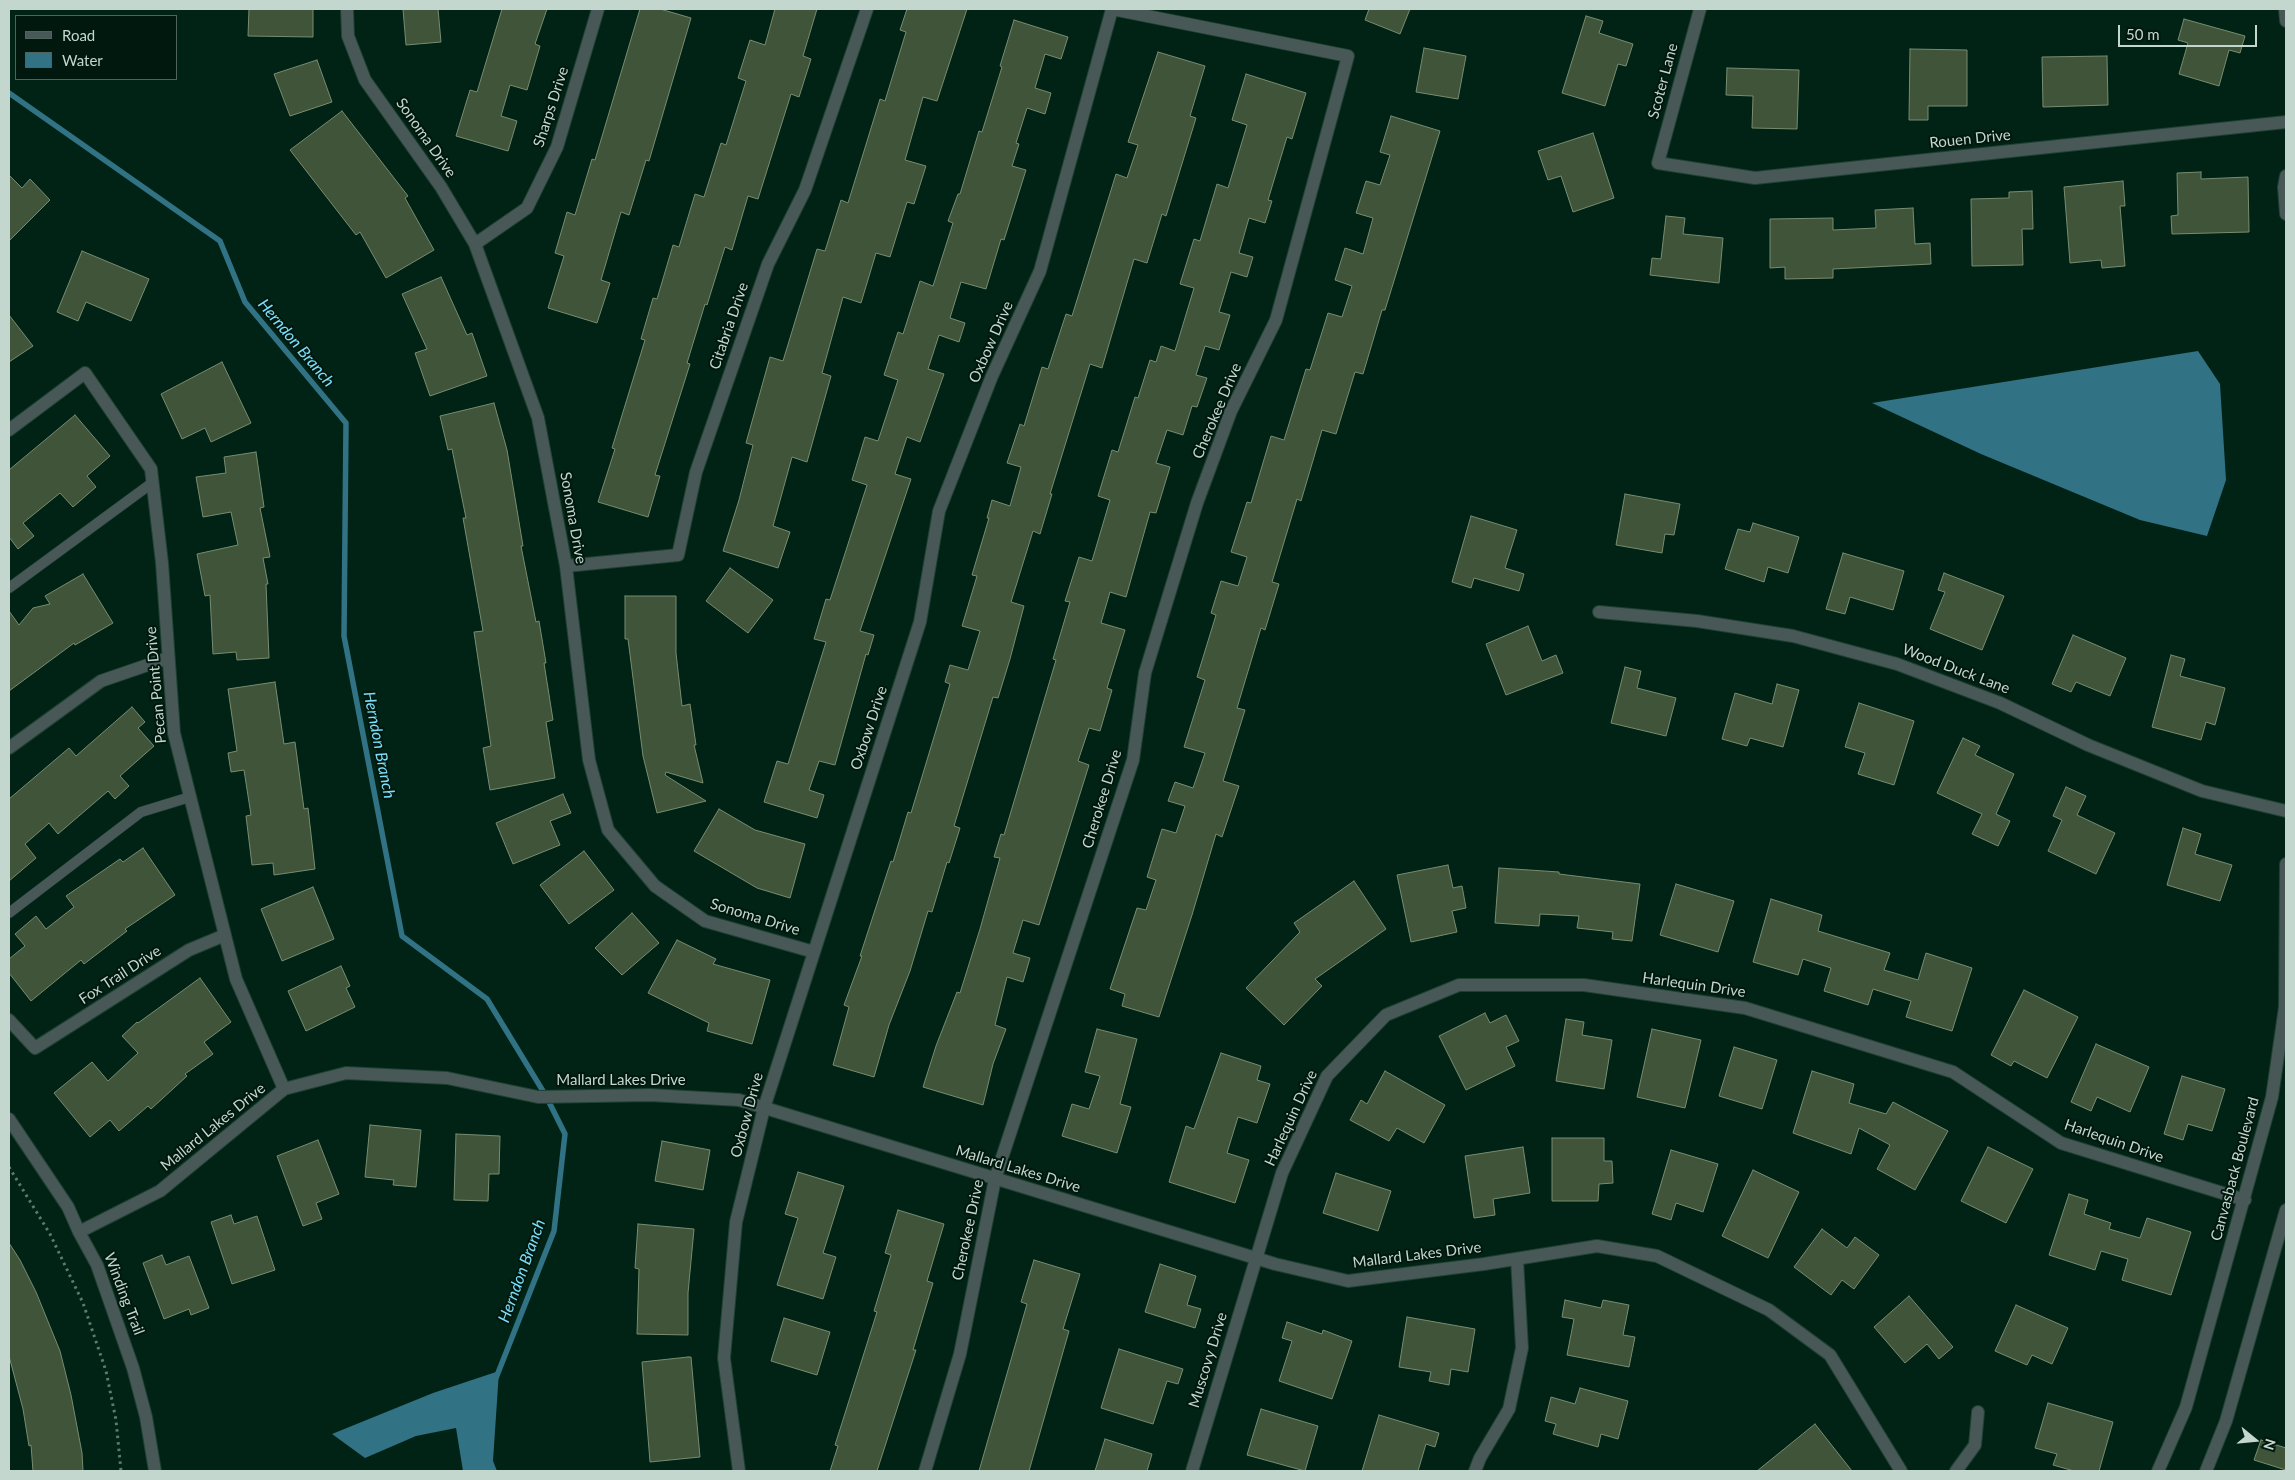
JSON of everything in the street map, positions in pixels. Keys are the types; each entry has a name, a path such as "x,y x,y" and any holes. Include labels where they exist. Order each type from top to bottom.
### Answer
{"street":[{"name":"Sonoma Drive","path":"348,9 348,36 365,80 441,187 475,244 538,418 566,566 589,760 608,830 655,886 705,922 814,952"},
{"name":"Sharps Drive","path":"475,244 527,208 557,147 598,9"},
{"name":"Citabria Drive","path":"566,566 678,554 696,472 768,264 805,190 867,9"},
{"name":"Cherokee Drive","path":"925,1471 960,1354 995,1178 1133,760 1145,673 1197,503 1231,411 1276,320 1348,56 1112,9"},
{"name":"Oxbow Drive","path":"739,1471 724,1358 736,1222 764,1108 920,622 939,511 992,376 1040,272 1112,9"},
{"name":"Scoter Lane","path":"1658,163 1700,9"},
{"path":"2285,9 2286,21"},
{"name":"Rouen Drive","path":"1658,163 1755,178 2286,122"},
{"path":"2286,176 2284,187 2286,214"},
{"name":"Pecan Point Drive","path":"9,430 85,373 151,469 162,563 174,733 236,979 284,1089"},
{"name":"Wood Duck Lane","path":"1599,612 1697,621 1793,636 1897,664 2000,703 2088,745 2202,791 2286,811"},
{"path":"9,748 101,681 168,658"},
{"name":"Canvasback Boulevard","path":"2158,1471 2186,1406 2245,1200 2272,1097 2285,1007 2286,864"},
{"name":"Fox Trail Drive","path":"9,1020 35,1048 189,950 225,935"},
{"name":"Harlequin Drive","path":"1255,1258 1282,1173 1326,1076 1386,1015 1459,985 1584,985 1745,1008 1953,1072 2061,1143 2245,1200"},
{"name":"Mallard Lakes Drive","path":"79,1232 160,1191 284,1089 346,1074 447,1078 538,1097 650,1095 739,1100 1255,1258 1348,1281 1597,1246 1657,1256 1769,1310 1830,1355 1901,1471"},
{"name":"Winding Trail","path":"9,1119 68,1207 79,1232 98,1265 133,1368 146,1417 155,1471"},
{"path":"2206,1471 2226,1420 2286,1210"},
{"name":"Muscovy Drive","path":"1192,1471 1255,1258"},
{"path":"1475,1471 1480,1458 1509,1409 1522,1348 1517,1258"},
{"path":"1956,1471 1975,1445 1978,1412"}],"lane":[{"path":"9,588 152,483"},
{"path":"9,914 141,812 190,798"}],"path":[{"path":"9,1167 50,1234 83,1303 107,1379 116,1420 121,1471"}],"water":[{"path":"2198,351 2220,384 2226,480 2207,536 2140,520 1981,454 1872,403"},
{"path":"499,1371 493,1461 497,1471 463,1471 456,1428 416,1436 365,1458 332,1434 433,1393"}],"building":[{"path":"249,9 313,9 313,37 248,36"},
{"path":"403,9 438,9 441,42 406,45"},
{"path":"502,9 547,9 535,44 540,46 527,90 510,85 501,116 517,121 508,151 456,136 470,90 477,92"},
{"path":"640,9 660,9 691,18 649,161 646,160 629,215 621,212 601,280 610,283 597,323 548,308 564,256 555,253 567,212 575,215 592,159 595,160"},
{"path":"775,9 817,9 803,56 811,59 799,97 791,94 758,199 748,196 732,250 725,247 707,305 705,304 687,363 690,364 655,475 660,476 648,517 598,502 615,449 612,448 645,340 641,339 653,298 657,299 673,245 679,247 695,194 704,197 721,143 726,145 746,81 738,78 750,40 765,45"},
{"path":"907,9 967,9 937,101 923,97 905,160 926,166 914,204 907,202 890,257 876,253 861,303 843,297 822,373 831,376 807,462 792,457 773,526 790,532 778,568 723,551 739,500 753,445 746,443 770,357 783,361 817,249 825,251 841,200 848,203 880,99 885,101 906,32 900,30"},
{"path":"1369,9 1410,9 1400,34 1365,20"},
{"path":"1586,16 1603,21 1599,33 1633,44 1626,66 1618,64 1605,106 1562,93"},
{"path":"2184,19 2245,36 2240,53 2229,50 2219,86 2179,74 2188,43 2178,40"},
{"path":"1014,20 1068,37 1061,59 1045,54 1035,88 1051,93 1045,114 1027,108 1016,143 1019,144 1012,166 1026,170 1004,240 1001,239 986,289 961,282 950,318 965,323 959,342 939,335 928,369 944,374 920,442 907,437 895,474 911,479 860,631 874,635 868,655 866,654 835,765 819,761 809,790 824,795 817,818 764,802 777,761 788,764 826,642 814,639 826,599 830,600 867,485 852,480 865,437 878,441 898,380 884,375 898,332 903,334 920,281 933,286 953,223 948,221 958,194 960,194 979,131 982,132"},
{"path":"1424,48 1466,56 1458,99 1416,92"},
{"path":"1910,49 1967,50 1967,106 1928,106 1928,120 1909,120"},
{"path":"1158,52 1205,66 1190,116 1196,118 1166,216 1162,214 1147,263 1134,259 1102,368 1090,364 1050,494 1052,494 1040,534 1033,531 1011,602 1024,606 1010,659 998,698 993,697 954,826 960,828 949,863 947,862 932,912 928,911 910,971 889,1025 874,1077 833,1065 849,1007 844,1005 862,956 860,956 891,861 893,862 908,812 911,813 950,684 945,682 950,665 968,670 980,631 962,626 977,576 972,575 989,518 987,518 992,500 1010,506 1021,467 1007,463 1020,424 1024,426 1042,367 1048,369 1066,314 1072,316 1116,174 1127,178 1138,145 1128,142"},
{"path":"2107,56 2108,105 2043,107 2042,57"},
{"path":"317,60 332,102 290,116 274,74"},
{"path":"1727,68 1799,70 1797,129 1752,128 1753,96 1726,95"},
{"path":"1246,74 1306,93 1292,139 1287,137 1268,200 1272,201 1265,223 1249,218 1239,253 1253,257 1247,277 1231,272 1219,312 1230,315 1219,350 1205,346 1196,375 1207,378 1197,407 1192,406 1183,435 1167,430 1156,463 1170,467 1156,513 1150,512 1126,597 1110,592 1101,623 1125,630 1107,688 1112,690 1100,731 1089,728 1078,761 1089,765 1039,925 1023,920 1013,953 1030,958 1023,982 1007,977 995,1025 1006,1029 993,1064 983,1105 923,1087 936,1046 957,992 960,993 980,929 1000,858 994,857 1001,834 1004,835 1056,660 1053,659 1070,602 1065,601 1079,557 1092,561 1110,500 1098,496 1112,450 1118,452 1135,397 1138,398 1150,360 1156,362 1161,346 1175,351 1194,288 1180,284 1194,239 1200,241 1217,184 1228,188 1247,125 1232,120"},
{"path":"342,111 408,196 405,198 434,250 386,278 360,232 356,235 290,150"},
{"path":"1391,116 1440,131 1385,310 1382,310 1363,374 1355,372 1336,434 1322,430 1301,501 1297,499 1272,582 1279,584 1265,630 1261,628 1237,708 1245,710 1223,781 1239,786 1222,837 1216,834 1159,1017 1122,1006 1125,994 1110,989 1137,908 1146,910 1156,880 1147,877 1162,829 1176,833 1185,806 1168,801 1175,782 1193,788 1205,753 1184,747 1205,680 1197,677 1216,615 1211,613 1221,581 1238,586 1247,557 1231,552 1247,502 1251,503 1271,436 1284,440 1306,369 1310,370 1328,313 1342,317 1352,286 1335,280 1345,248 1363,254 1373,218 1356,213 1366,181 1380,185 1390,155 1380,152"},
{"path":"1593,133 1614,198 1573,212 1561,176 1548,180 1538,151"},
{"path":"2201,172 2201,179 2248,177 2249,232 2172,234 2171,216 2178,215 2177,173"},
{"path":"9,175 22,188 30,179 50,200 9,241"},
{"path":"2123,181 2125,206 2120,206 2125,266 2102,268 2101,260 2070,263 2064,187"},
{"path":"2032,191 2033,229 2022,229 2023,265 1972,266 1971,199 2009,198 2009,192"},
{"path":"1913,208 1915,244 1930,243 1931,264 1833,269 1833,278 1785,279 1785,267 1770,268 1770,219 1833,218 1833,230 1876,228 1875,210"},
{"path":"1666,216 1685,218 1683,234 1723,238 1719,283 1650,275 1652,258 1661,259"},
{"path":"82,251 149,279 131,321 86,302 78,321 57,312"},
{"path":"441,277 467,335 472,333 487,376 430,396 415,353 427,349 402,294"},
{"path":"9,315 33,346 9,362"},
{"path":"222,362 251,423 211,442 205,428 182,439 161,394"},
{"path":"494,403 507,450 523,546 521,546 536,622 539,621 546,663 544,663 553,720 546,722 555,778 490,790 483,748 491,746 474,632 483,631 463,518 466,518 452,449 448,450 440,416"},
{"path":"75,415 110,456 87,476 96,487 73,507 60,493 23,523 34,536 18,549 9,537 9,470"},
{"path":"256,452 264,507 260,508 270,557 263,558 268,584 266,584 269,658 237,660 236,652 213,654 210,595 205,596 197,554 238,545 231,512 203,517 196,477 226,473 224,457"},
{"path":"1625,494 1680,504 1674,535 1665,534 1662,553 1616,545"},
{"path":"1471,516 1517,530 1505,568 1524,574 1519,591 1474,578 1471,588 1452,582"},
{"path":"1753,523 1799,537 1788,573 1768,567 1764,582 1725,569 1738,529 1750,532"},
{"path":"1843,553 1904,571 1893,610 1850,597 1845,614 1826,609"},
{"path":"730,568 773,600 748,633 706,601"},
{"path":"1944,573 2004,596 1982,650 1930,629 1945,592 1938,590"},
{"path":"83,574 113,623 75,645 74,643 9,691 9,611 19,625 33,608 50,604 45,596"},
{"path":"625,596 676,596 676,653 682,706 690,704 696,745 694,745 703,783 666,772 665,775 706,801 657,813 643,756 628,639 625,639"},
{"path":"1528,626 1542,661 1556,655 1563,673 1506,695 1486,644"},
{"path":"2073,635 2126,658 2110,696 2076,682 2071,692 2052,684"},
{"path":"2171,655 2185,659 2180,676 2225,688 2215,725 2206,722 2201,740 2152,727"},
{"path":"1625,667 1641,671 1637,688 1676,698 1666,736 1611,723"},
{"path":"275,682 284,744 295,742 304,809 308,808 315,869 274,875 273,863 252,865 246,816 251,815 244,770 231,772 228,753 237,751 228,689"},
{"path":"1777,684 1799,690 1783,747 1750,738 1747,746 1722,739 1735,693 1772,704"},
{"path":"1859,703 1914,721 1894,785 1858,774 1865,753 1845,747"},
{"path":"132,707 145,722 138,728 154,746 120,776 129,786 115,799 108,791 58,834 49,823 25,844 36,858 9,881 9,799 69,748 76,756"},
{"path":"1963,738 1980,746 1975,755 2014,774 1996,814 2010,821 1998,846 1972,834 1982,814 1937,793"},
{"path":"2066,787 2086,796 2077,815 2115,833 2096,874 2048,851 2062,820 2053,816"},
{"path":"563,794 571,813 550,821 560,845 513,864 496,823"},
{"path":"719,809 755,830 805,844 790,898 757,888 694,851"},
{"path":"2183,828 2201,834 2195,854 2232,865 2220,901 2167,885"},
{"path":"143,848 175,895 125,929 127,931 84,964 81,960 31,1001 9,973 9,959 25,946 15,934 36,916 46,929 74,907 66,896 120,859 123,862"},
{"path":"584,851 614,890 569,924 540,885"},
{"path":"1448,865 1453,888 1462,886 1466,908 1452,911 1457,932 1411,942 1397,875"},
{"path":"1499,868 1559,872 1559,874 1640,884 1632,941 1612,939 1613,932 1577,928 1579,916 1540,914 1539,926 1495,923"},
{"path":"1354,881 1386,929 1315,979 1322,986 1284,1025 1246,988 1300,932 1294,923"},
{"path":"1676,884 1734,901 1718,952 1660,935"},
{"path":"313,887 334,939 282,961 261,909"},
{"path":"1771,899 1822,915 1818,931 1890,953 1884,970 1918,980 1926,953 1972,968 1952,1031 1906,1017 1911,1001 1873,989 1868,1005 1824,991 1831,968 1803,959 1798,975 1753,962"},
{"path":"632,913 659,943 622,975 595,948"},
{"path":"677,940 716,959 713,964 770,980 752,1044 707,1031 709,1023 648,993"},
{"path":"341,966 350,986 346,988 355,1007 306,1031 288,991"},
{"path":"200,978 231,1022 204,1042 213,1054 185,1074 187,1076 151,1109 148,1106 119,1131 110,1120 90,1137 54,1093 92,1062 108,1081 138,1053 122,1036 137,1022"},
{"path":"2024,990 2078,1017 2047,1078 2014,1061 2011,1066 1991,1055"},
{"path":"1485,1013 1490,1023 1506,1015 1519,1041 1506,1047 1515,1066 1466,1090 1439,1036"},
{"path":"1566,1019 1584,1022 1582,1035 1612,1040 1604,1089 1556,1081"},
{"path":"1097,1029 1137,1039 1120,1104 1131,1107 1117,1153 1062,1136 1072,1104 1089,1109 1100,1076 1085,1072"},
{"path":"1652,1029 1701,1040 1685,1108 1637,1097"},
{"path":"2096,1044 2149,1067 2130,1112 2097,1097 2091,1111 2071,1102"},
{"path":"1734,1047 1777,1060 1762,1109 1719,1096"},
{"path":"1221,1053 1261,1066 1257,1080 1270,1084 1257,1123 1238,1117 1227,1153 1249,1160 1235,1203 1169,1182 1186,1126 1194,1129"},
{"path":"1385,1071 1445,1105 1424,1143 1397,1128 1389,1141 1350,1120 1361,1100 1367,1104"},
{"path":"1812,1071 1854,1084 1849,1103 1886,1114 1893,1102 1948,1131 1915,1190 1877,1169 1890,1145 1859,1128 1851,1154 1793,1133"},
{"path":"2182,1076 2225,1089 2212,1131 2188,1124 2183,1140 2164,1134"},
{"path":"370,1125 421,1130 416,1187 393,1185 394,1180 365,1177"},
{"path":"456,1134 500,1136 499,1174 489,1174 488,1201 454,1200"},
{"path":"1552,1138 1604,1138 1604,1161 1612,1161 1613,1183 1599,1184 1598,1201 1552,1201"},
{"path":"318,1140 339,1194 316,1203 322,1219 303,1226 277,1156"},
{"path":"662,1141 710,1150 703,1190 655,1181"},
{"path":"1523,1147 1530,1193 1493,1199 1495,1215 1474,1218 1465,1156"},
{"path":"1988,1147 2033,1169 2006,1223 1961,1201"},
{"path":"1671,1150 1718,1164 1703,1212 1676,1203 1671,1220 1652,1214"},
{"path":"1753,1170 1799,1192 1768,1258 1722,1236"},
{"path":"798,1172 844,1186 823,1253 836,1257 823,1299 777,1285 798,1218 785,1214"},
{"path":"1336,1173 1391,1191 1378,1231 1323,1213"},
{"path":"2069,1194 2088,1200 2084,1214 2111,1223 2109,1229 2140,1238 2147,1218 2191,1232 2171,1295 2122,1280 2128,1259 2101,1251 2095,1270 2049,1255"},
{"path":"898,1210 944,1224 927,1281 933,1283 913,1350 916,1350 877,1471 830,1471 838,1446 835,1445 877,1312 874,1311 891,1255 885,1253"},
{"path":"231,1215 234,1224 257,1216 275,1270 232,1284 211,1222"},
{"path":"638,1224 694,1229 688,1293 688,1335 637,1334 639,1269 635,1268"},
{"path":"1822,1229 1847,1248 1855,1237 1879,1255 1854,1289 1842,1280 1831,1295 1794,1267"},
{"path":"9,1243 36,1292 60,1351 71,1395 82,1453 83,1471 33,1471 31,1445 29,1446 23,1409 9,1356"},
{"path":"162,1255 166,1265 189,1256 209,1308 191,1315 189,1309 164,1319 143,1263"},
{"path":"1034,1260 1080,1274 1063,1329 1069,1331 1029,1471 979,1471 1027,1304 1021,1302"},
{"path":"1160,1264 1196,1276 1187,1305 1201,1309 1195,1328 1145,1312"},
{"path":"1909,1296 1953,1347 1939,1359 1927,1344 1905,1363 1874,1327"},
{"path":"1565,1300 1601,1308 1603,1300 1629,1305 1623,1335 1635,1337 1629,1367 1567,1355 1574,1319 1562,1317"},
{"path":"2016,1305 2068,1328 2052,1364 2032,1355 2027,1365 1995,1351"},
{"path":"1407,1317 1475,1329 1468,1372 1451,1369 1449,1385 1429,1381 1431,1372 1399,1367"},
{"path":"784,1318 830,1332 817,1375 771,1361"},
{"path":"1287,1322 1322,1334 1323,1330 1352,1341 1332,1399 1279,1381 1292,1341 1282,1338"},
{"path":"1119,1349 1183,1369 1178,1384 1167,1381 1153,1424 1101,1408"},
{"path":"691,1357 700,1457 650,1462 642,1362"},
{"path":"1580,1388 1628,1401 1618,1439 1601,1434 1598,1447 1553,1434 1556,1424 1545,1421 1551,1397 1575,1404"},
{"path":"2048,1403 2113,1422 2099,1471 2074,1471 2053,1465 2057,1454 2035,1448"},
{"path":"1261,1409 1318,1426 1305,1471 1247,1455"},
{"path":"1379,1415 1439,1433 1435,1447 1426,1444 1418,1471 1362,1471"},
{"path":"1815,1424 1852,1471 1757,1471"},
{"path":"1105,1439 1152,1454 1147,1471 1095,1471"},
{"path":"2261,1440 2286,1448 2286,1470 2254,1460"}],"waterway":[{"name":"Herndon Branch","path":"9,93 220,241 245,302 346,423 344,636 402,936 487,999 546,1096 565,1134 554,1231 496,1378"}]}
